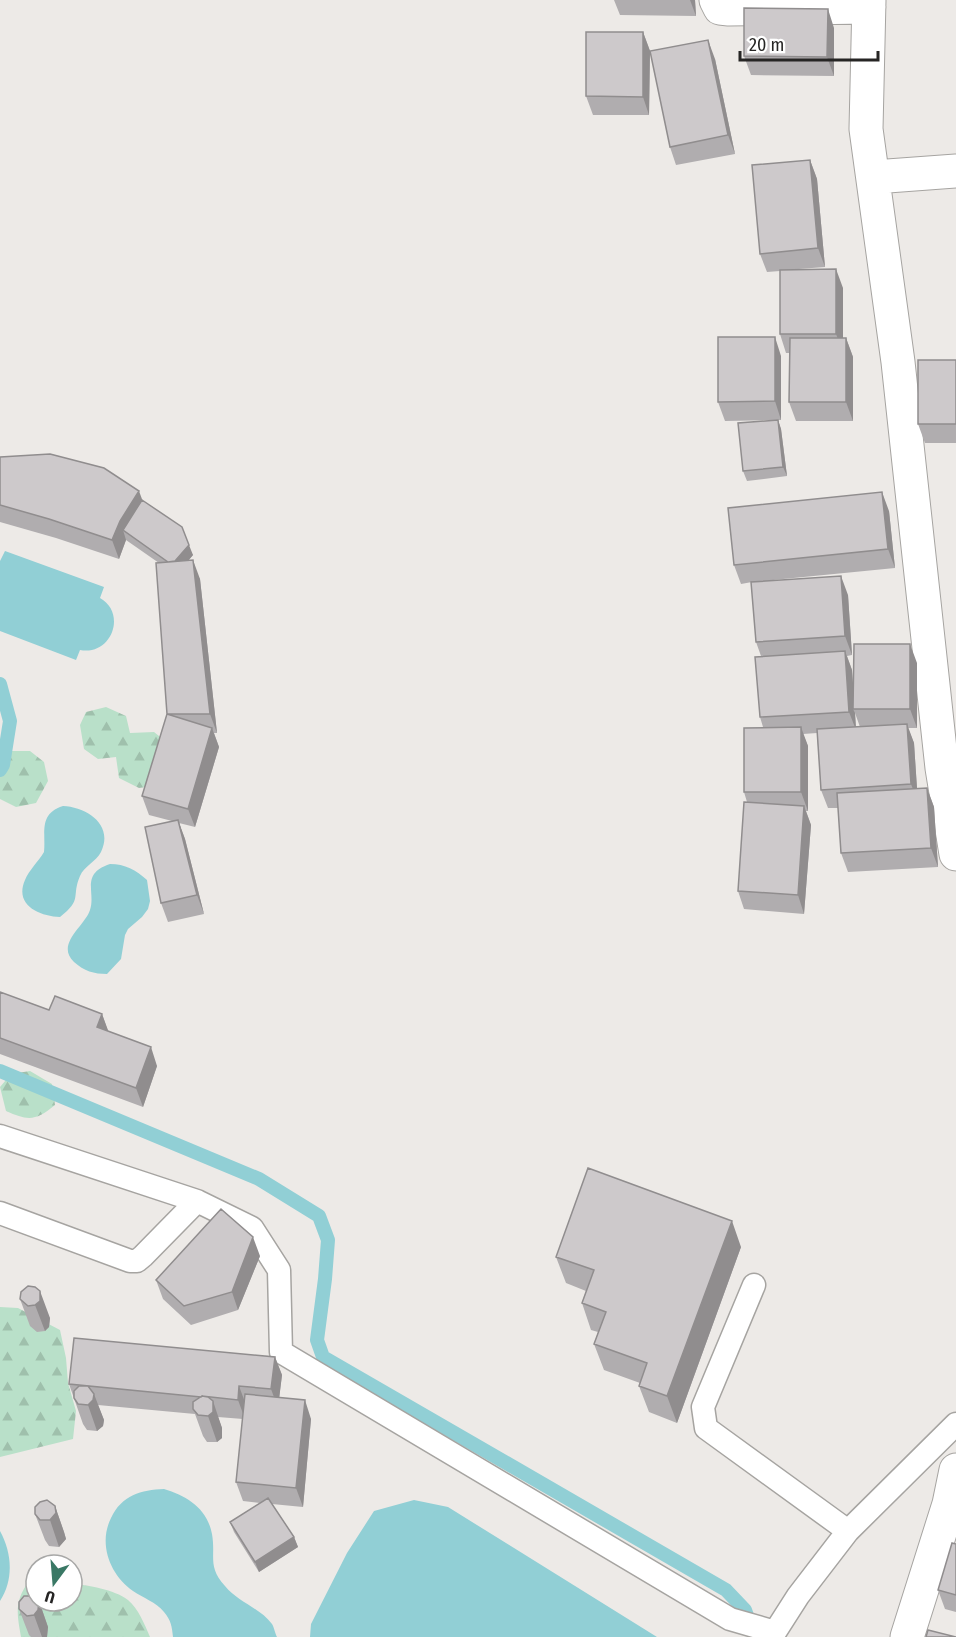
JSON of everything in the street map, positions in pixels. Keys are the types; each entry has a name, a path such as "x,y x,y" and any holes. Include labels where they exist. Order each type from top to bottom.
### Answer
{"street":[{"path":"716,0 720,8 729,9 869,4 866,129 900,374 942,768 956,854"},
{"path":"874,177 956,171"},
{"path":"907,1637 949,1504 956,1470"}],"lane":[{"path":"0,1136 196,1201 252,1228 279,1270 281,1352 730,1618 775,1632 798,1596 848,1531 956,1424"},
{"path":"0,1213 130,1261 137,1261 196,1201"},
{"path":"753,1286 703,1407 706,1428 848,1531"}],"green space":[{"path":"106,707 126,716 130,733 154,732 169,744 160,785 139,788 119,778 116,757 98,759 84,749 80,725 86,712"},
{"path":"0,751 30,751 44,762 48,781 36,803 16,807 0,799"},
{"path":"30,1071 52,1084 55,1105 37,1117 26,1118 6,1111 0,1087 11,1074"},
{"path":"0,1307 18,1308 60,1330 68,1383 76,1411 73,1439 0,1457"},
{"path":"84,1585 101,1588 122,1596 135,1607 150,1637 21,1637 18,1608 24,1588 24,1613 84,1613"}],"water":[{"path":"5,551 104,587 100,598 113,613 114,623 108,640 100,647 80,650 76,660 0,631 0,561"},
{"path":"63,806 81,810 96,819 104,834 104,842 99,855 80,876 72,906 60,917 30,908 22,889 27,876 44,852 44,831 47,819 55,809"},
{"path":"110,864 130,868 147,880 150,901 148,909 125,935 121,959 107,974 102,974 82,968 74,962 68,949 69,942 90,910 92,878 101,868"},
{"path":"164,1489 188,1499 201,1510 212,1534 213,1561 219,1579 230,1592 267,1618 273,1625 277,1637 173,1637 171,1624 164,1612 133,1591 118,1576 106,1548 107,1528 115,1510 133,1495"},
{"path":"414,1500 448,1507 657,1637 310,1637 311,1624 347,1553 374,1511"},
{"path":"0,1531 7,1548 10,1566 8,1584 0,1601"}],"building":[{"path":"744,8 828,9 827,57 744,56"},
{"path":"586,32 643,32 643,97 586,96"},
{"path":"708,40 728,135 670,147 650,51"},
{"path":"810,160 818,248 760,254 752,165"},
{"path":"836,269 836,334 780,334 780,270"},
{"path":"718,337 775,337 775,401 718,402"},
{"path":"790,338 846,338 846,402 789,402"},
{"path":"918,360 956,360 956,424 918,424"},
{"path":"778,420 783,467 743,471 738,423"},
{"path":"50,454 104,468 139,491 120,521 112,540 0,505 0,457"},
{"path":"882,492 888,549 734,565 728,508"},
{"path":"142,500 182,527 189,545 175,561 168,562 123,530"},
{"path":"193,560 210,714 167,714 156,563"},
{"path":"841,576 845,636 756,642 751,582"},
{"path":"854,644 910,644 910,709 853,709"},
{"path":"845,651 849,712 760,717 755,657"},
{"path":"167,714 212,728 188,809 142,796"},
{"path":"907,724 911,784 821,790 817,729"},
{"path":"801,727 801,792 744,792 744,728"},
{"path":"927,788 931,848 841,853 837,793"},
{"path":"744,802 804,806 798,895 738,891"},
{"path":"178,820 197,895 161,903 145,827"},
{"path":"0,992 49,1010 55,996 102,1014 97,1027 151,1047 136,1088 0,1038"},
{"path":"588,1168 732,1221 667,1396 639,1386 647,1363 594,1344 606,1312 582,1303 594,1270 556,1257"},
{"path":"221,1209 253,1237 232,1292 184,1306 156,1280"},
{"path":"28,1286 40,1291 40,1301 35,1305 28,1306 20,1299 21,1292"},
{"path":"74,1338 275,1357 271,1389 239,1386 238,1400 69,1384"},
{"path":"79,1386 88,1386 94,1394 93,1400 88,1405 78,1404 74,1398 74,1391"},
{"path":"245,1394 305,1400 296,1488 236,1482"},
{"path":"202,1396 213,1401 213,1412 208,1416 198,1415 193,1409 193,1402"},
{"path":"268,1498 294,1537 255,1562 230,1522"},
{"path":"47,1500 55,1506 56,1513 50,1520 40,1520 35,1514 35,1507"},
{"path":"952,1543 956,1544 956,1595 938,1590"},
{"path":"24,1596 24,1613 36,1613 27,1616 19,1609 19,1602"},
{"path":"928,1630 956,1637 926,1637"}],"waterway":[{"path":"0,684 10,721 3,765 0,770"},
{"path":"0,1071 259,1179 319,1216 328,1240 317,1340 323,1357 726,1590 745,1610 751,1627"}]}
